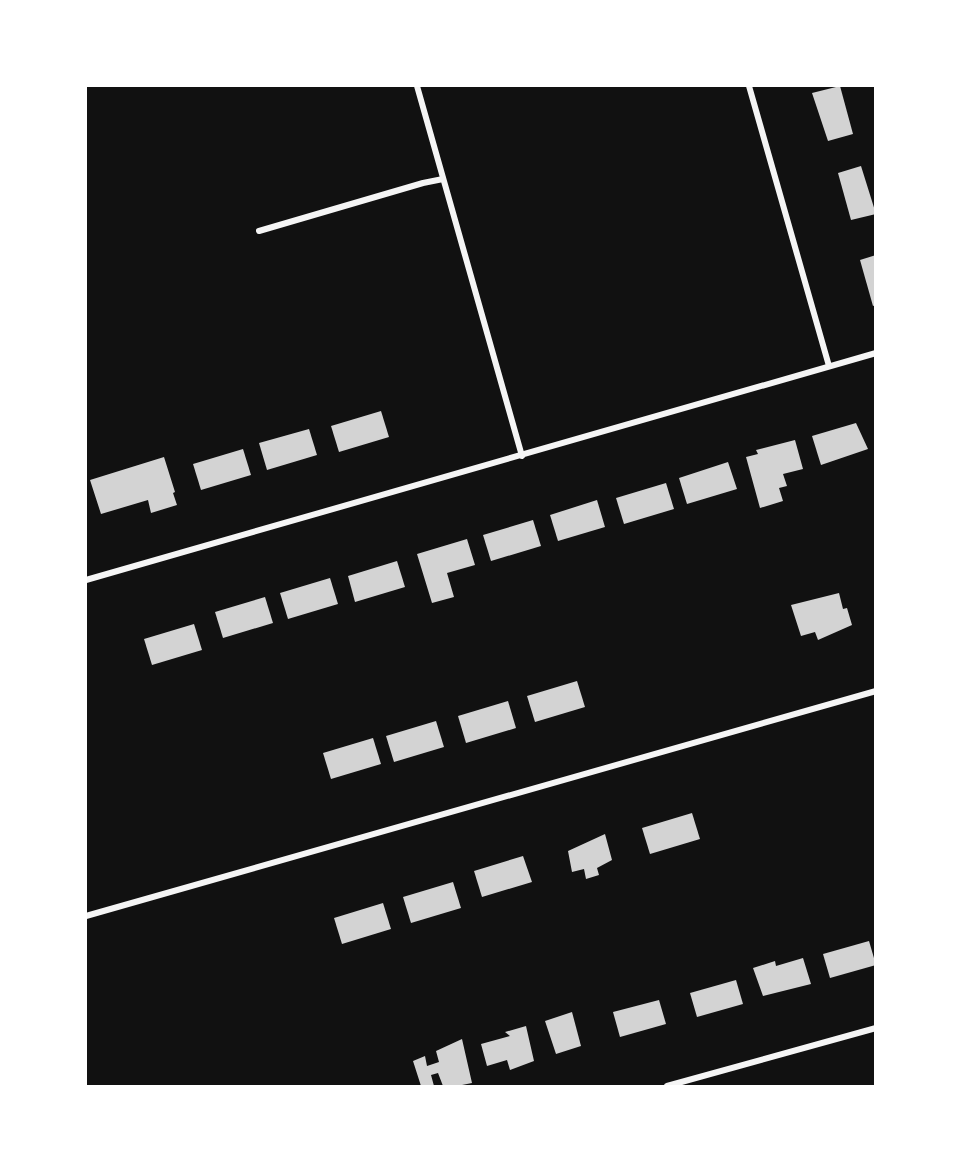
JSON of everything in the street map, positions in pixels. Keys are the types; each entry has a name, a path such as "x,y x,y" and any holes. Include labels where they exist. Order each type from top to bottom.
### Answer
{"street":[{"path":"417,86 522,456"},
{"path":"749,86 829,366"},
{"path":"259,231 443,179"},
{"path":"86,580 876,353"},
{"path":"86,916 876,691"},
{"path":"667,1086 876,1028"}],"building":[{"path":"840,86 853,134 828,141 812,93"},
{"path":"861,166 876,214 851,220 838,173"},
{"path":"876,255 876,305 873,306 860,260"},
{"path":"381,411 389,437 339,452 331,426"},
{"path":"856,423 868,449 821,465 812,436"},
{"path":"309,429 317,455 267,470 259,443"},
{"path":"795,440 803,469 783,474 787,486 779,488 783,501 760,508 746,457 758,454 756,450"},
{"path":"243,449 251,475 201,490 193,464"},
{"path":"164,457 177,505 151,513 148,500 101,514 90,480"},
{"path":"728,462 737,489 687,504 679,478"},
{"path":"666,483 674,509 624,524 616,498"},
{"path":"597,500 605,527 558,541 550,515"},
{"path":"533,520 541,546 491,561 483,535"},
{"path":"467,539 475,565 447,573 454,597 432,603 417,554"},
{"path":"397,561 405,587 355,602 348,576"},
{"path":"330,578 338,604 288,619 280,593"},
{"path":"839,593 843,609 847,608 852,625 818,640 815,632 801,636 791,605"},
{"path":"265,597 273,623 223,638 215,612"},
{"path":"194,624 202,650 152,665 144,639"},
{"path":"577,681 585,707 535,722 527,696"},
{"path":"508,701 516,728 466,743 458,716"},
{"path":"436,721 444,747 394,762 386,736"},
{"path":"373,738 381,764 331,779 323,753"},
{"path":"692,813 700,839 650,854 642,828"},
{"path":"605,834 612,860 597,868 599,875 586,879 584,869 572,872 568,851"},
{"path":"523,856 532,882 482,897 474,871"},
{"path":"453,882 461,908 411,923 403,897"},
{"path":"383,903 391,929 342,944 334,918"},
{"path":"869,941 876,965 830,978 823,954"},
{"path":"803,958 811,984 763,996 753,968 775,961 776,966"},
{"path":"736,980 743,1004 697,1017 690,993"},
{"path":"659,1000 666,1024 620,1037 613,1012"},
{"path":"572,1012 581,1046 556,1054 545,1021"},
{"path":"526,1026 534,1061 510,1070 507,1060 487,1066 481,1044 510,1036 505,1032"},
{"path":"462,1039 472,1083 443,1086 438,1073 431,1075 434,1086 421,1086 413,1061 425,1056 427,1066 439,1062 436,1051"}]}
